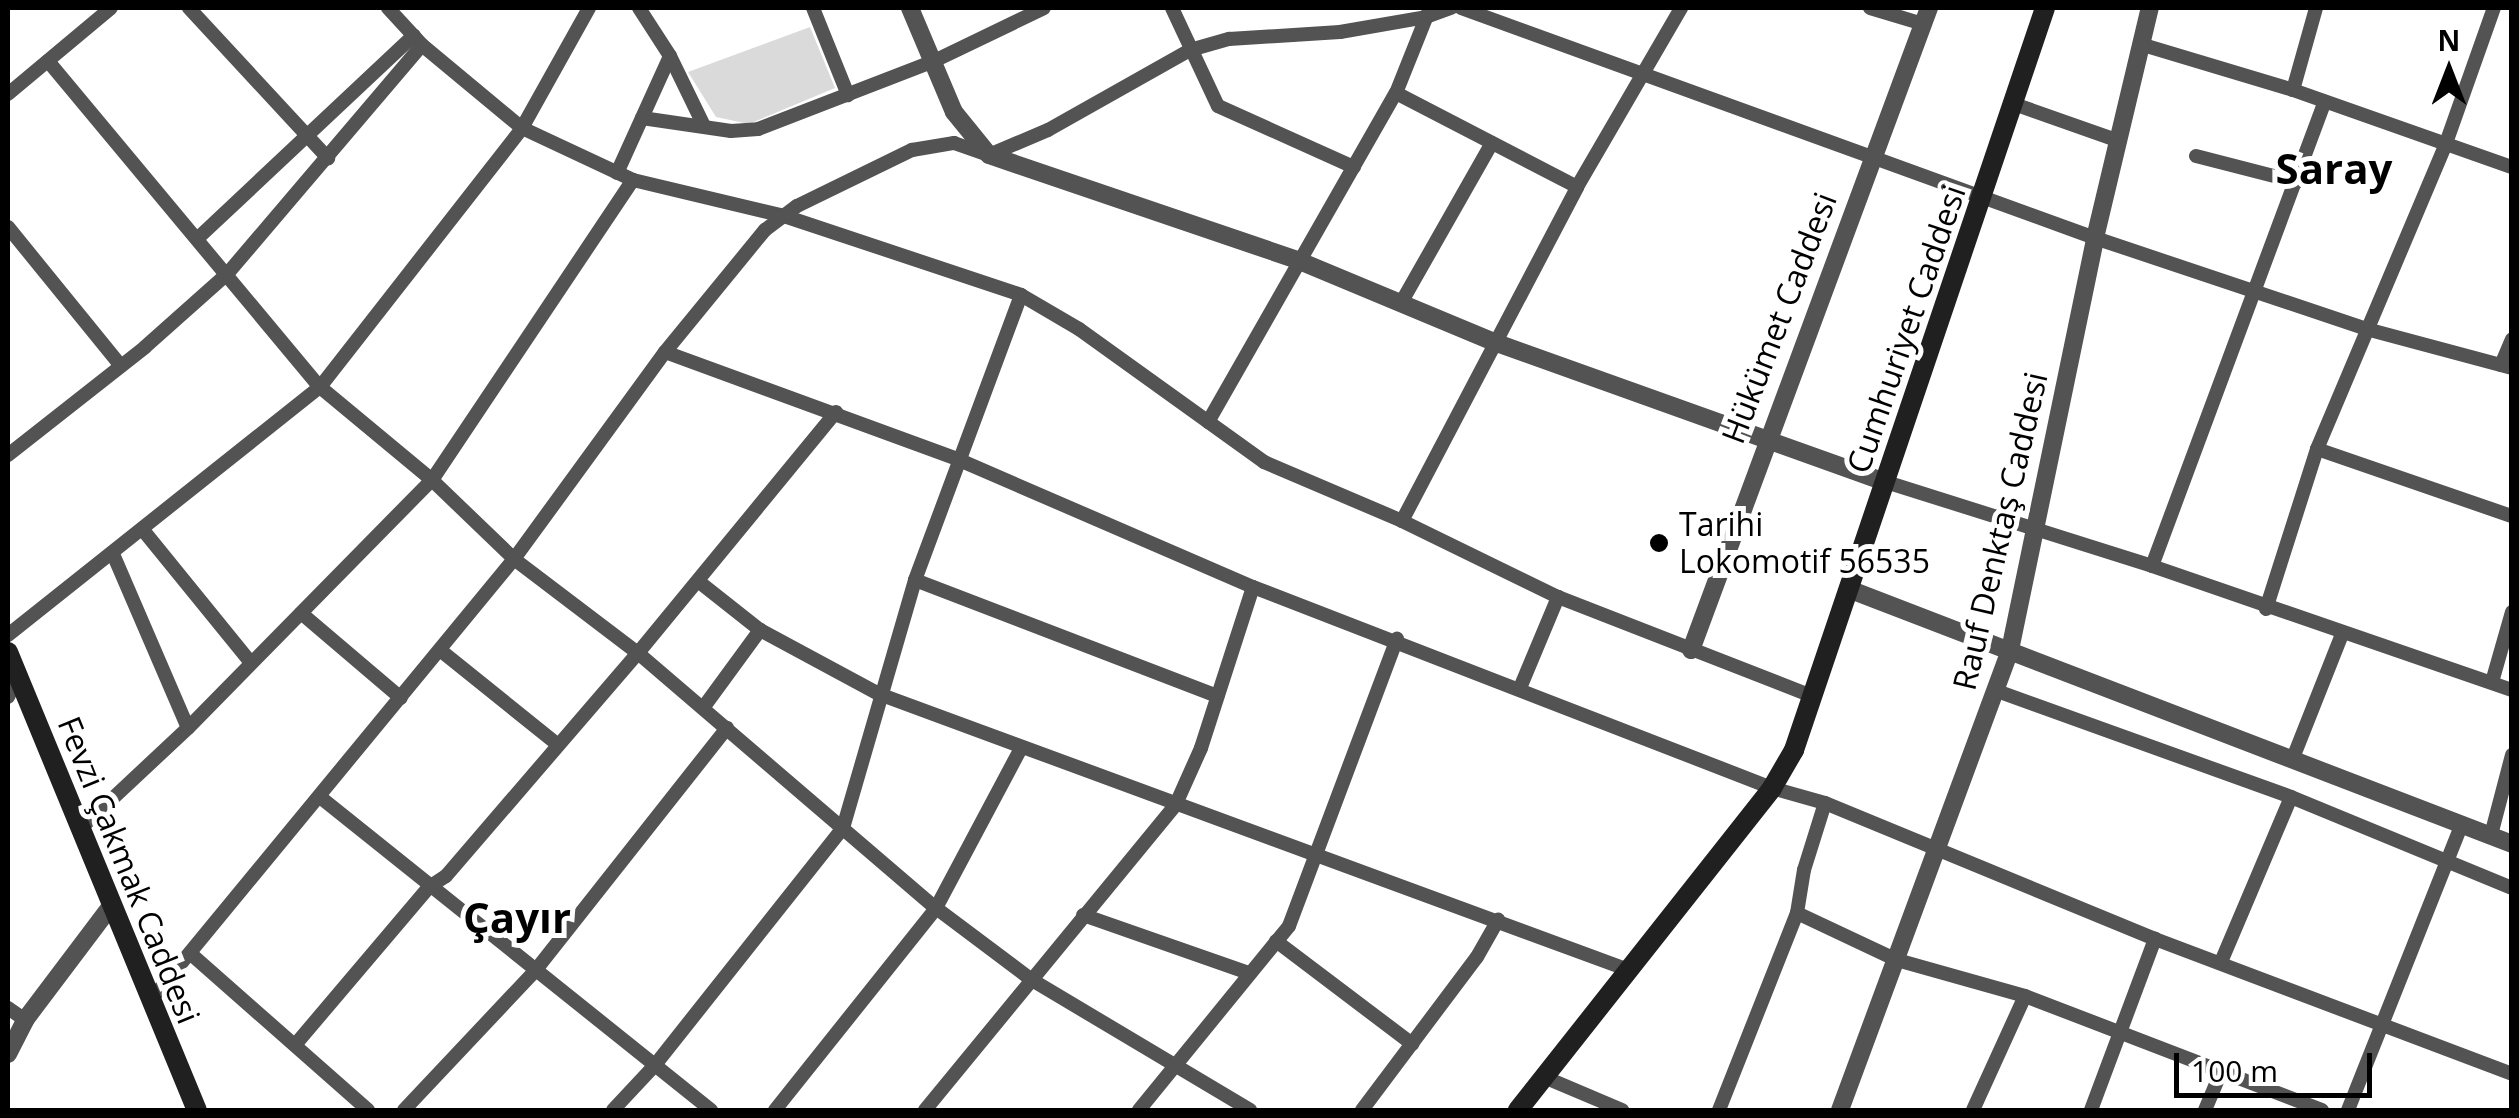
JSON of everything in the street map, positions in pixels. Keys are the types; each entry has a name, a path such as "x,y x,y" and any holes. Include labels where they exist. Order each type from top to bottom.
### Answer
{"main road":[{"name":"Cumhuriyet Caddesi","path":"1518,1110 1772,788 1794,750 2045,8"},
{"name":"Fevzi Çakmak Caddesi","path":"8,652 12,688 80,829 197,1110"}],"street":[{"path":"8,94 111,8"},
{"path":"189,8 328,158"},
{"path":"388,8 418,40 522,128 633,180 784,216 1021,295 1079,329 1264,462 1402,522 1558,597 1812,696"},
{"path":"8,634 114,554 320,387 522,128 589,8"},
{"path":"639,8 670,56 704,126"},
{"path":"813,8 848,94"},
{"path":"910,8 954,112 989,155"},
{"path":"642,118 758,129 932,62 1044,8"},
{"path":"1172,8 1218,106 1354,168"},
{"path":"989,155 1048,130 1190,50 1228,39 1340,32 1451,8"},
{"path":"1461,8 1871,159 2370,330 2506,366 2512,338"},
{"path":"1402,522 1577,186 1681,8"},
{"path":"1870,8 1926,16"},
{"name":"Rauf Denktaş Caddesi","path":"1840,1110 2010,650 2095,238 2150,8"},
{"path":"2293,90 2316,8"},
{"path":"2266,609 2318,449 2445,146 2494,8"},
{"path":"1208,422 1297,260 1396,93 1428,12"},
{"name":"Hükümet Caddesi","path":"1691,650 1765,441 1926,16"},
{"path":"198,238 418,40"},
{"path":"8,454 122,366 228,273 328,158 418,40"},
{"path":"2140,44 2293,90 2512,167"},
{"path":"617,173 670,56"},
{"path":"48,61 320,387 432,480 514,559 638,654 936,908 1032,980 1250,1110"},
{"path":"1396,93 1577,186"},
{"path":"2014,104 2119,141"},
{"path":"2152,566 2258,292 2324,104"},
{"path":"150,1001 514,559 665,352 766,230 838,183 912,150 954,143 1297,260 1494,342 1765,441 2034,532 2152,566 2266,609 2512,690"},
{"path":"1400,303 1492,143"},
{"path":"2196,156 2296,182"},
{"path":"80,829 188,728 432,480 633,180"},
{"path":"8,227 122,366"},
{"path":"613,1110 655,1065 842,828 878,694 915,580 956,459 1021,295"},
{"path":"665,352 836,412 956,459 1253,587 1398,639 1772,788 1825,803 2155,939 2512,1074"},
{"path":"294,1046 428,887 446,876 638,654 836,412"},
{"path":"2318,449 2512,516"},
{"path":"143,530 251,664"},
{"path":"114,554 188,728"},
{"path":"915,580 1217,696"},
{"path":"698,581 760,630 878,694 1020,750 1498,920 1626,970"},
{"path":"925,1110 1176,804 1253,587"},
{"path":"1851,590 2512,844"},
{"path":"1520,688 1558,597"},
{"path":"2492,682 2512,612"},
{"path":"300,613 401,698"},
{"path":"703,708 760,630"},
{"path":"2293,758 2342,634"},
{"path":"1139,1110 1289,926 1398,639"},
{"path":"440,650 558,745"},
{"path":"1997,691 2291,798 2512,888"},
{"path":"404,1110 535,971 727,728"},
{"path":"775,1110 936,908 1020,750"},
{"path":"2490,835 2512,755"},
{"path":"320,797 711,1110"},
{"path":"2222,962 2291,798"},
{"path":"1719,1110 1797,913 1804,870 1825,803"},
{"path":"2348,1110 2462,824"},
{"path":"8,1054 25,1020 111,906"},
{"path":"1797,913 1897,960 2025,996 2322,1110"},
{"path":"1083,916 1249,973"},
{"path":"1362,1110 1477,958 1498,920"},
{"path":"2091,1110 2155,939"},
{"path":"1276,941 1412,1044"},
{"path":"192,954 368,1110"},
{"path":"1973,1110 2025,996"},
{"path":"8,1008 25,1020"},
{"path":"2205,1110 2221,1072"},
{"path":"1544,1077 1622,1110"}],"shaded area":[{"path":"810,27 835,88 749,124 716,117 688,72"}],"place":[{"name":"Tarihi Lokomotif 56535","path":"1659,543"}],"district":[{"name":"Saray","path":"2334,168"},
{"name":"Çayır","path":"517,917"}]}
